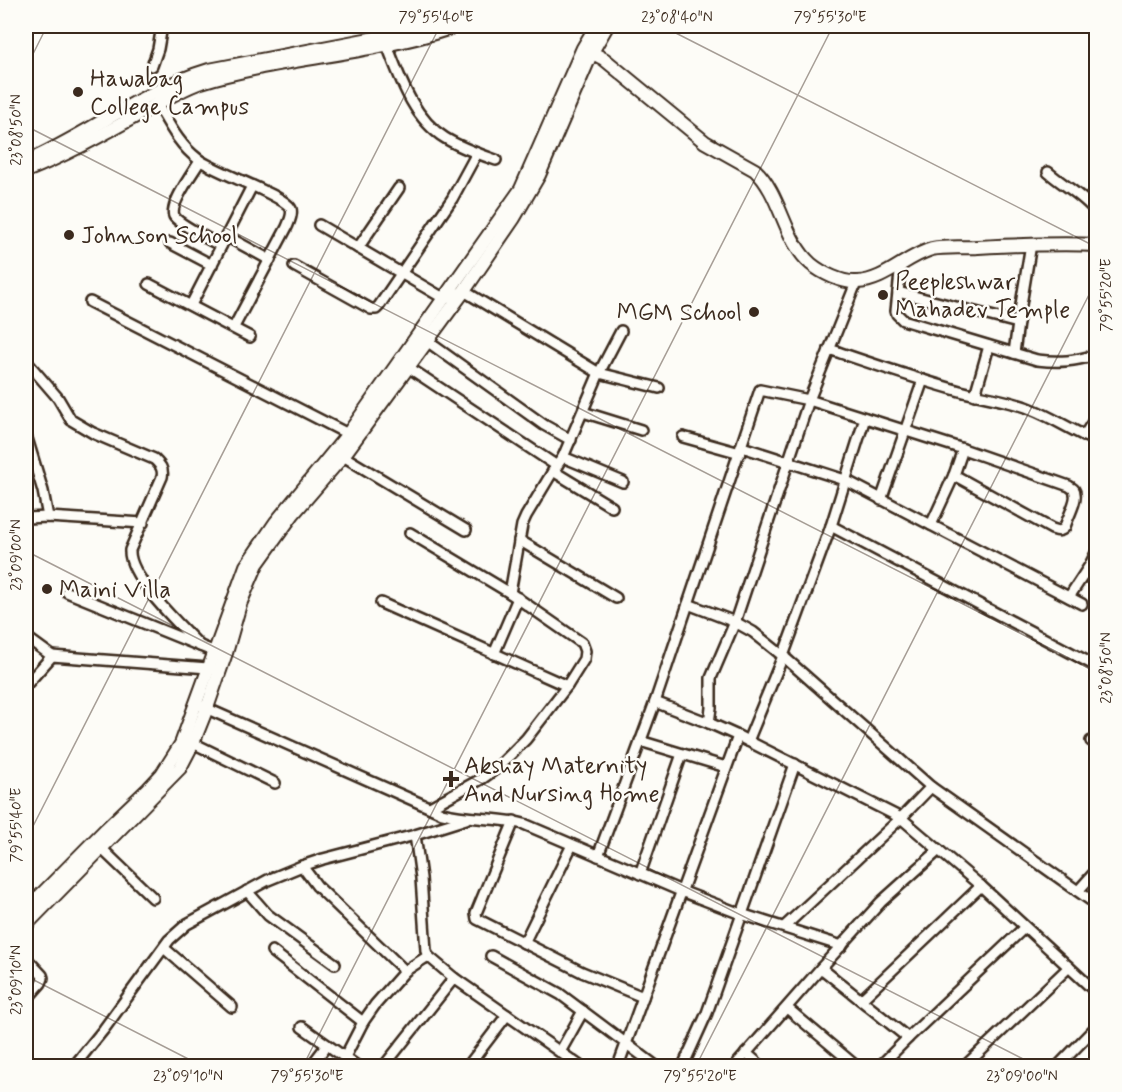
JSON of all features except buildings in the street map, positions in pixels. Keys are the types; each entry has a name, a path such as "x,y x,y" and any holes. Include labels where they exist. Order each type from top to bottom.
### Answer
{"street":[{"path":"152,66 162,26"},
{"path":"26,171 87,143 179,92 200,83 425,26"},
{"path":"26,162 165,87 191,76 244,63 391,35 416,38 455,26"},
{"path":"26,910 162,774 201,706 257,564 293,514 343,456 464,291 514,218 539,175 596,26"},
{"path":"220,654 239,583 246,566 276,522 348,434 521,189 587,50 608,26"},
{"path":"391,35 400,79 424,119 445,138 496,160"},
{"path":"587,50 604,59 705,142 754,170 768,187 799,249 811,263 839,279 856,283 866,281 933,249 1031,244 1096,245"},
{"path":"157,104 176,137 200,161 276,197 291,209 287,227 234,327"},
{"path":"294,266 371,309 376,309 452,199 477,153"},
{"path":"200,161 176,202 174,216 180,222 221,246"},
{"path":"1048,172 1095,209"},
{"path":"191,305 252,186"},
{"path":"358,248 399,188"},
{"path":"319,225 445,299"},
{"path":"226,236 270,260"},
{"path":"170,243 212,265"},
{"path":"1014,353 1031,244"},
{"path":"901,264 896,311 899,317 1037,360 1058,362 1096,356"},
{"path":"709,723 711,678 735,622 809,400 856,283"},
{"path":"149,284 250,337"},
{"path":"445,299 464,291"},
{"path":"464,291 599,373 658,388"},
{"path":"898,292 1018,323"},
{"path":"90,302 348,434"},
{"path":"494,654 514,596 522,525 571,440 599,373 621,331"},
{"path":"427,341 544,425 571,440"},
{"path":"975,395 989,346"},
{"path":"829,349 923,380 1032,409 1096,441"},
{"path":"26,361 58,398 71,420 93,433 154,459 160,465 162,477 130,550 130,557 147,589 200,646"},
{"path":"408,367 558,465 612,507"},
{"path":"881,500 923,380"},
{"path":"598,856 655,702 760,390 809,400 963,449 1069,486 1075,493 1075,498 1065,527 1058,531 954,476"},
{"path":"583,412 641,430"},
{"path":"1084,436 1096,417"},
{"path":"748,741 783,656 831,526 865,418"},
{"path":"26,435 43,491 48,517"},
{"path":"683,437 789,461 845,480 1082,604"},
{"path":"931,525 954,476 963,449"},
{"path":"343,456 466,530"},
{"path":"558,465 623,482"},
{"path":"26,518 48,517 143,523"},
{"path":"831,526 1096,666"},
{"path":"410,533 514,596 582,643 585,651 584,658 567,686 526,739 497,768 483,778 430,807"},
{"path":"519,540 616,598"},
{"path":"1069,597 1093,567 1096,553"},
{"path":"67,591 220,654"},
{"path":"381,603 567,686"},
{"path":"688,604 735,622 753,632 931,787 1096,904"},
{"path":"26,637 52,656 214,670"},
{"path":"26,685 52,656"},
{"path":"655,702 738,736 901,818 981,886 1096,992"},
{"path":"26,925 180,768 193,744 201,706"},
{"path":"201,706 442,813 524,824 681,891 741,914 842,946"},
{"path":"618,1066 738,736"},
{"path":"640,741 726,767"},
{"path":"193,744 275,783"},
{"path":"640,874 682,754"},
{"path":"682,1066 707,1013 795,764"},
{"path":"784,927 931,787"},
{"path":"74,1066 164,948 187,924 247,891 302,866 469,818"},
{"path":"514,821 476,916 479,921 582,972 643,997"},
{"path":"415,835 428,956 454,978 580,1066"},
{"path":"524,943 572,845"},
{"path":"101,848 153,898"},
{"path":"735,1066 881,902 939,850"},
{"path":"302,866 317,886 405,971"},
{"path":"1078,891 1096,871"},
{"path":"861,1000 981,886"},
{"path":"247,891 268,915 335,964"},
{"path":"880,1066 1025,927"},
{"path":"164,948 232,1007"},
{"path":"272,951 363,1022"},
{"path":"345,1058 363,1022 375,1005 405,971 428,956"},
{"path":"491,956 551,988 656,1066"},
{"path":"26,958 43,978 26,1000"},
{"path":"965,1066 1069,967"},
{"path":"821,968 908,1038"},
{"path":"384,1066 454,978"},
{"path":"787,1008 856,1066"},
{"path":"560,1052 583,1011"},
{"path":"468,1066 507,1015"},
{"path":"302,1027 357,1066"},
{"path":"1061,1066 1096,1027"},
{"path":"310,1066 327,1045"},
{"path":"746,1053 761,1066"}],"place":[{"name":"Hawabag College Campus","path":"78,92"},
{"name":"Johnson School","path":"69,235"},
{"name":"Peepleshwar Mahadev Temple","path":"883,295"},
{"name":"MGM School","path":"754,312"},
{"name":"Maini Villa","path":"47,589"},
{"name":"Akshay Maternity And Nursing Home","path":"451,779"}]}
